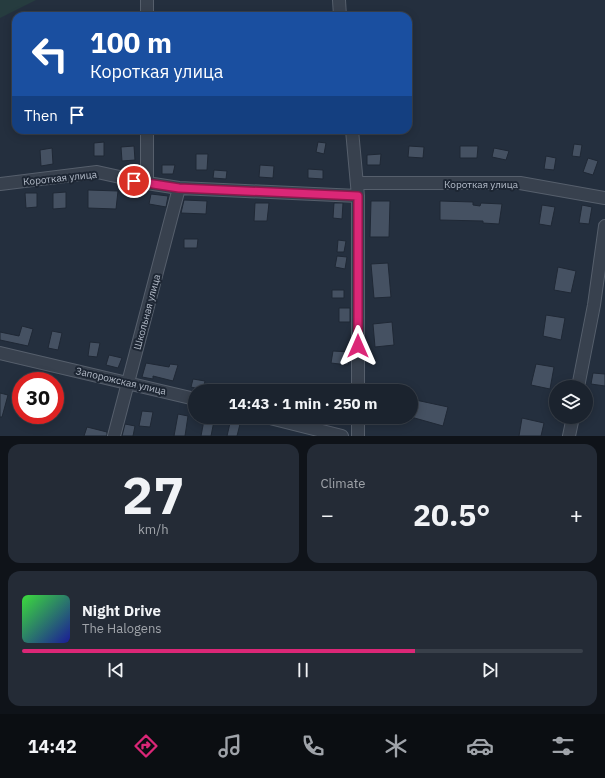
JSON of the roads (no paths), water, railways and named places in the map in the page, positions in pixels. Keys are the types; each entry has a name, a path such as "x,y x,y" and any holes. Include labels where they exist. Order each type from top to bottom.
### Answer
{"street":[{"path":"147,0 147,12"},
{"path":"339,0 340,12"},
{"path":"147,134 147,183"},
{"path":"352,134 358,196 358,384"},
{"name":"Короткая улица","path":"0,184 97,172 147,183 179,188 358,196"},
{"name":"Короткая улица","path":"357,183 520,183 605,198"},
{"name":"Школьная улица","path":"114,436 179,188"},
{"path":"580,380 600,306 605,226"},
{"name":"Запорожская улица","path":"0,353 188,397"},
{"path":"294,424 342,436"},
{"path":"358,424 358,436"},
{"path":"569,436 572,424"}]}
